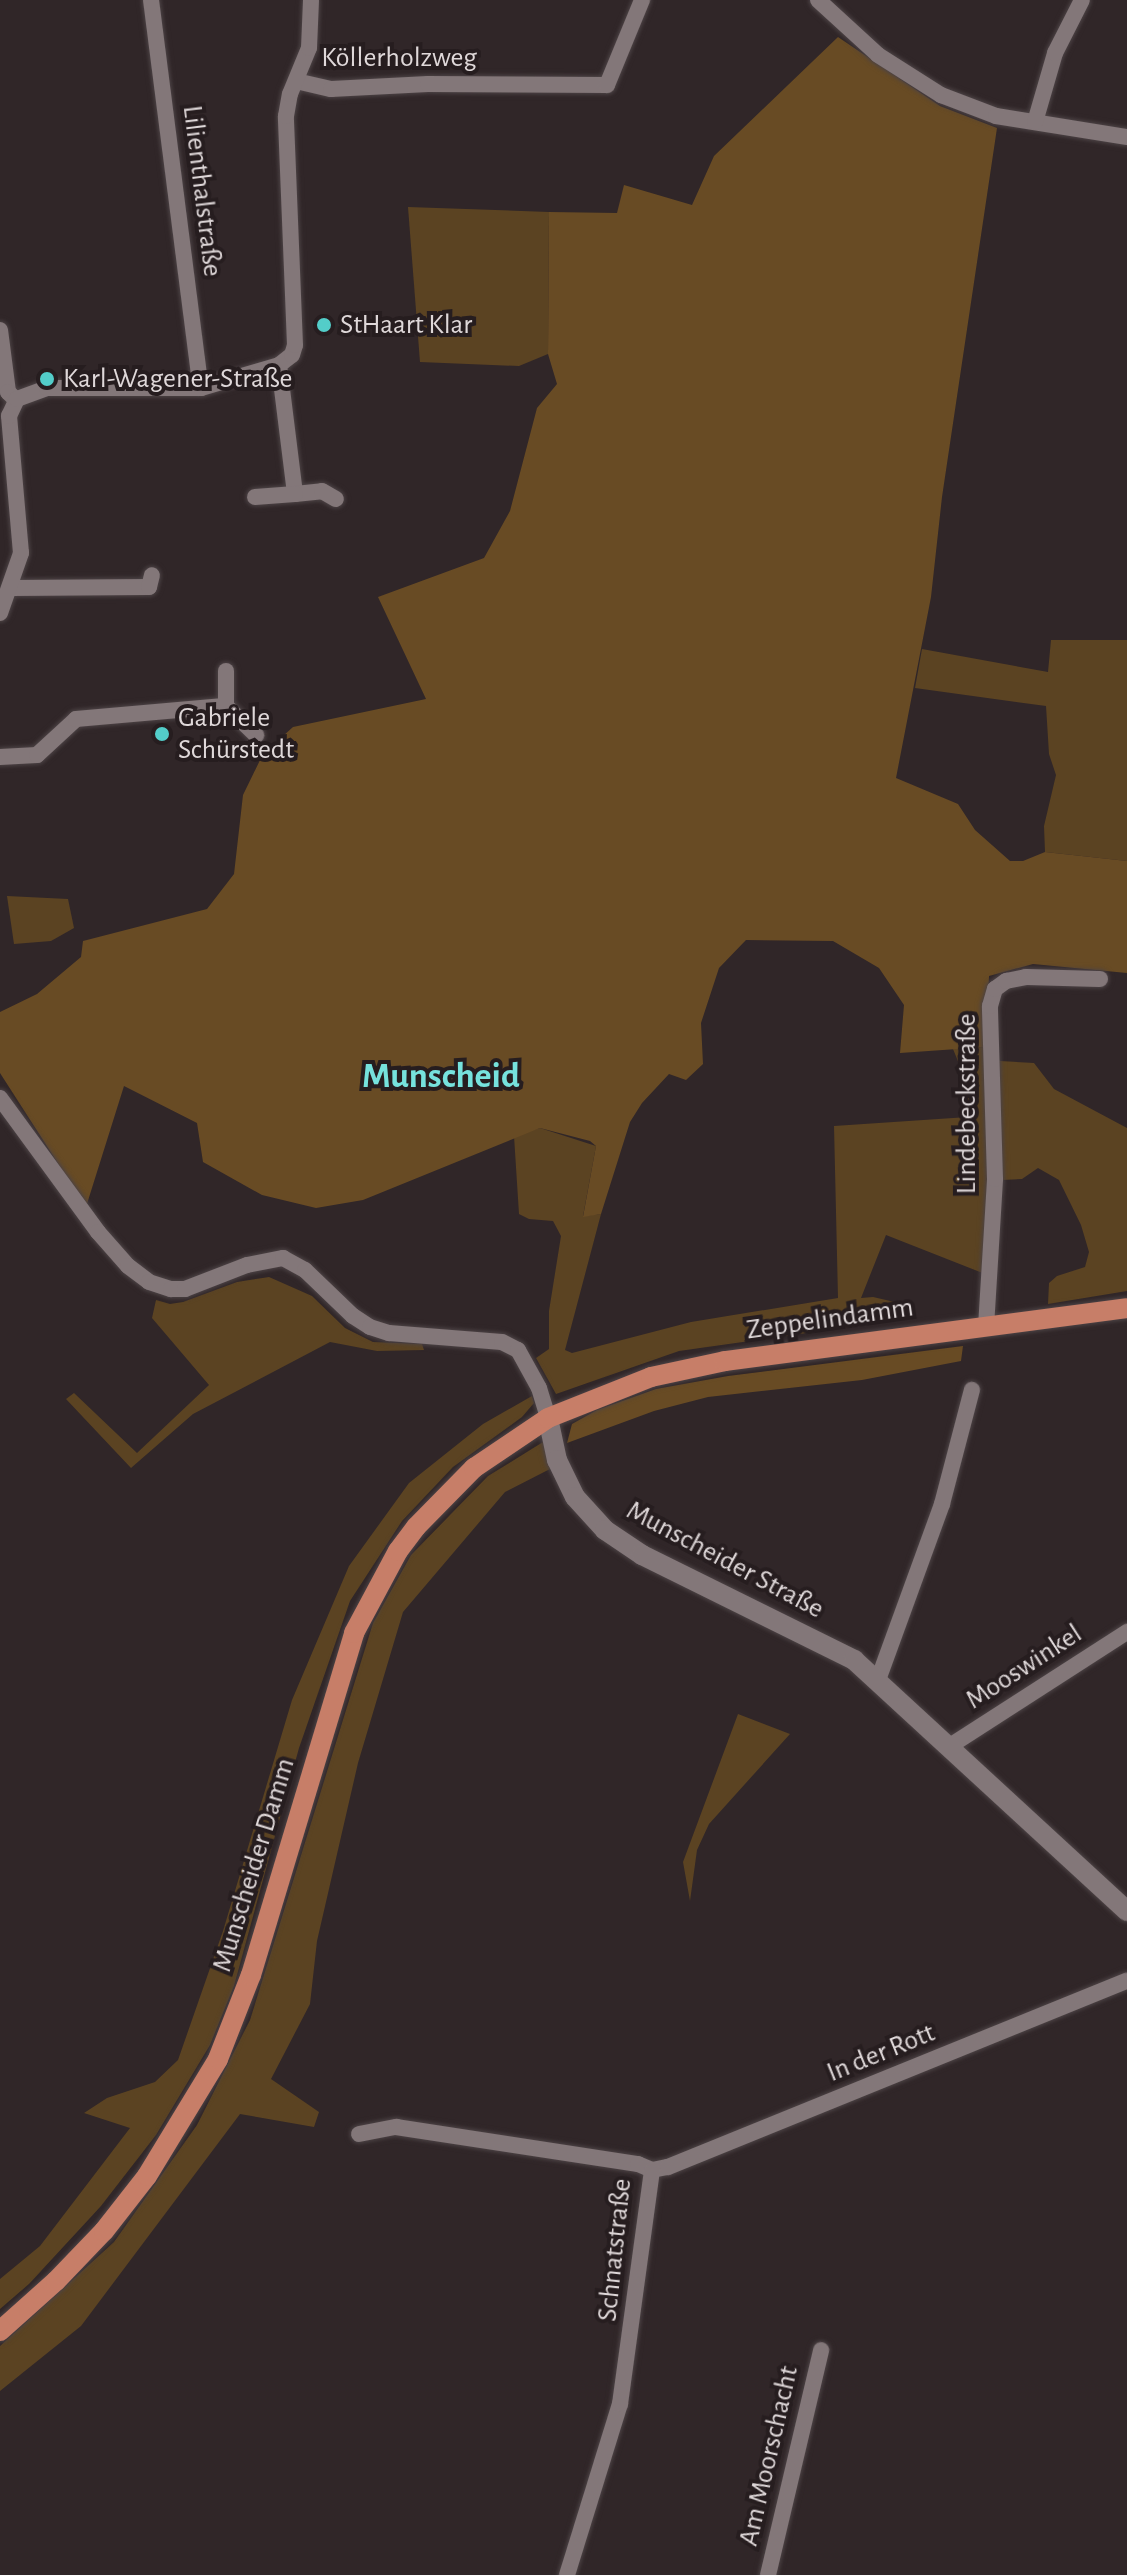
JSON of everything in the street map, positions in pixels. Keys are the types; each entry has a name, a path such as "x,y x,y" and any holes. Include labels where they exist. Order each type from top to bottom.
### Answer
{"main road":[{"name":"Zeppelindamm","path":"548,1418 651,1377 688,1368 1127,1308"},
{"name":"Munscheider Damm","path":"0,2331 56,2281 104,2231 147,2176 218,2059 251,1975 344,1659 382,1578 416,1527 444,1496 498,1450 548,1418"}],"street":[{"name":"Lilienthalstraße","path":"151,0 201,388"},
{"path":"296,81 309,48 311,0"},
{"name":"Köllerholzweg","path":"279,365 291,356 295,345 286,116 296,81 331,89 428,84 603,86 611,81 642,0"},
{"path":"818,0 878,55 922,86 976,110 1127,137"},
{"path":"1035,122 1055,53 1082,0"},
{"path":"0,330 8,392 16,400"},
{"path":"0,613 12,588 21,553 9,416 16,400 47,388 201,388 279,365 295,494"},
{"path":"255,497 322,491 336,499"},
{"path":"12,588 149,587 152,575"},
{"path":"226,671 226,706 256,735"},
{"path":"0,757 37,755 76,719 226,706"},
{"name":"Lindebeckstraße","path":"986,1327 995,1179 990,1006 995,989 1006,981 1026,977 1100,979"},
{"name":"Munscheider Straße","path":"0,1098 98,1232 128,1266 159,1287 185,1289 247,1265 283,1258 305,1270 353,1316 370,1327 389,1333 502,1342 518,1350 539,1388 557,1460 575,1497 605,1530 642,1555 854,1660 1127,1911"},
{"path":"878,1680 942,1504 972,1390"},
{"name":"Mooswinkel","path":"950,1746 1127,1632"},
{"name":"In der Rott","path":"652,2170 668,2167 1127,1981"},
{"name":"Schnatstraße","path":"359,2134 396,2127 638,2164 652,2170 620,2404 567,2575"},
{"name":"Am Moorschacht","path":"768,2575 821,2350"}],"shaded area":[{"path":"838,37 940,106 997,128 942,497 931,597 896,778 958,804 975,830 1010,861 1023,861 1045,852 1127,861 1127,973 1033,964 989,976 986,1047 900,1053 904,1005 879,968 833,941 746,940 719,968 701,1023 703,1064 686,1080 669,1074 642,1103 630,1122 601,1214 583,1217 596,1146 590,1141 540,1128 363,1200 316,1208 262,1195 203,1162 197,1123 124,1086 86,1207 0,1073 0,1012 37,994 81,957 83,941 207,909 234,874 243,795 263,754 293,727 426,699 378,597 484,558 510,511 537,408 557,384 548,354 549,212 617,213 624,185 692,205 714,156"},
{"path":"408,207 549,212 548,354 519,366 420,362"},
{"path":"1051,640 1127,640 1127,861 1045,852 1044,826 1056,775 1049,754 1046,706 915,688 922,649 1048,672"},
{"path":"7,896 68,899 74,928 51,941 14,944"},
{"path":"986,1047 1000,1061 1034,1063 1054,1089 1127,1128 1127,1291 1048,1304 1049,1283 1057,1276 1085,1267 1089,1252 1081,1225 1059,1180 1038,1168 1022,1179 1002,1180 995,1274 980,1272 886,1235 861,1298 873,1297 912,1306 913,1318 679,1351 556,1394 536,1358 549,1349 549,1311 561,1236 553,1221 529,1219 519,1214 514,1136 540,1128 596,1146 583,1216 601,1214 565,1350 572,1353 691,1322 838,1298 834,1126 968,1117 964,1076 953,1049"},
{"path":"269,1277 312,1296 345,1328 373,1342 422,1344 424,1350 377,1351 330,1342 193,1414 131,1468 66,1399 74,1393 137,1453 209,1385 152,1318 156,1300 170,1304 183,1302 237,1282"},
{"path":"963,1346 961,1361 862,1380 708,1397 654,1411 567,1443 572,1424 597,1410 656,1389 728,1376"},
{"path":"532,1396 534,1403 522,1417 453,1467 402,1521 350,1601 299,1748 234,1986 210,2045 156,2135 101,2206 29,2284 0,2309 0,2279 40,2246 130,2128 84,2113 107,2098 155,2082 178,2060 223,1931 292,1700 349,1566 409,1483 483,1424"},
{"path":"543,1442 550,1469 505,1492 403,1612 358,1763 317,1941 310,2004 271,2079 319,2112 314,2127 240,2114 81,2326 0,2391 0,2346 114,2242 197,2125 250,2020 373,1623 411,1555 488,1476"},
{"path":"738,1714 790,1734 709,1824 697,1850 690,1901 683,1862"}],"place":[{"name":"StHaart Klar","path":"324,325"},
{"name":"Karl-Wagener-Straße","path":"47,379"},
{"name":"Gabriele Schürstedt","path":"162,734"}],"district":[{"name":"Munscheid","path":"441,1077"}]}
